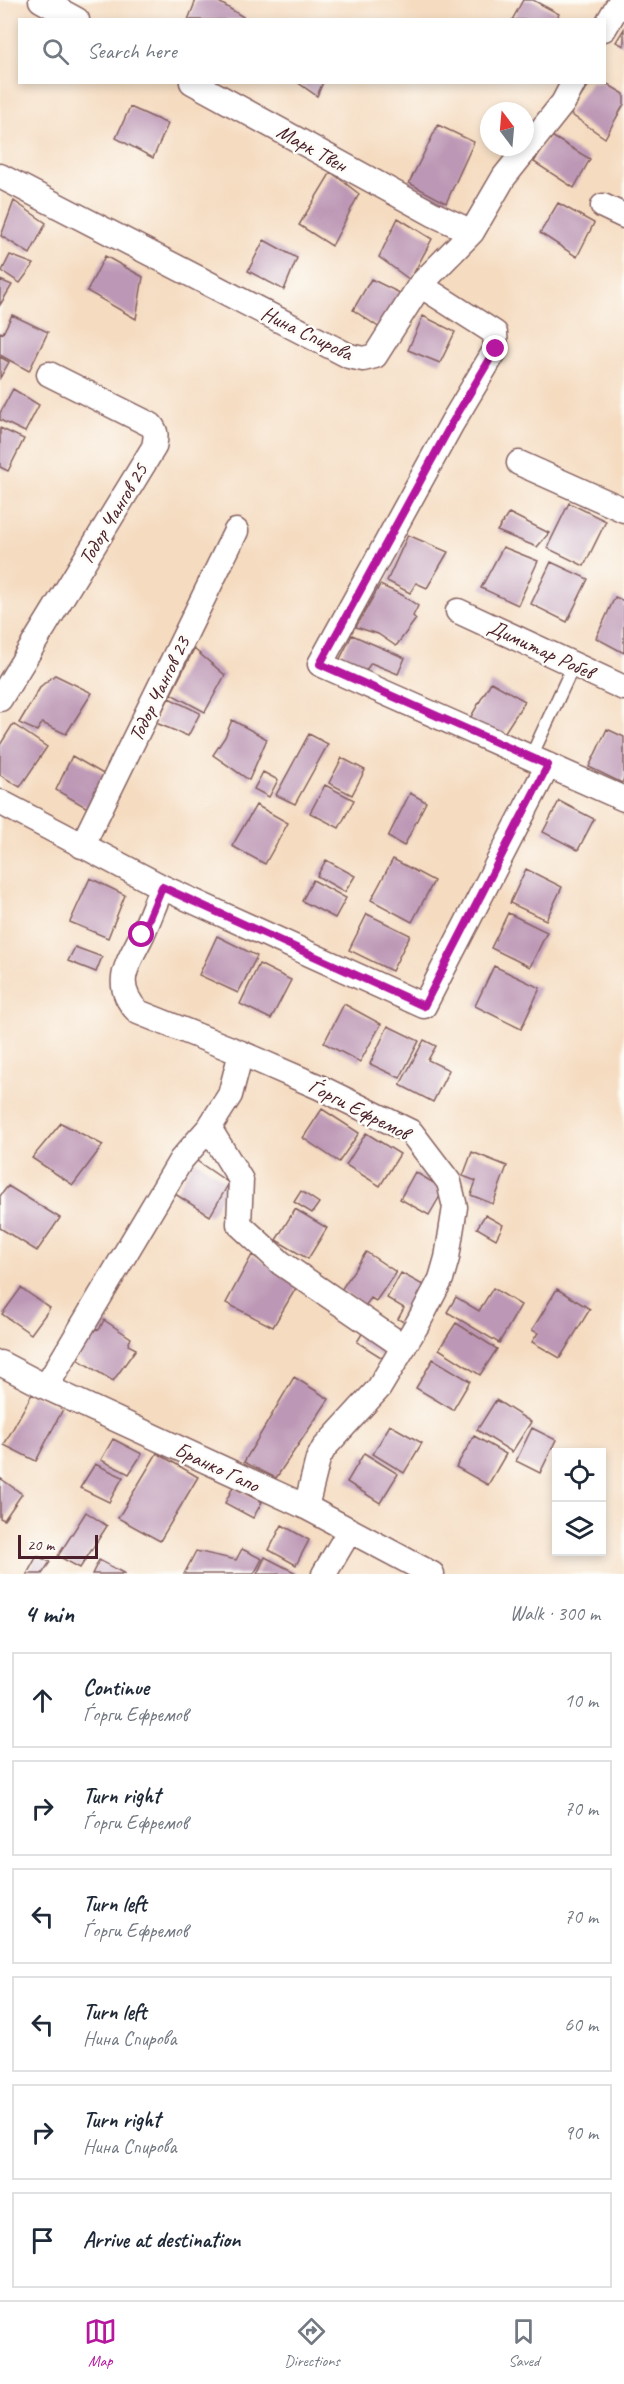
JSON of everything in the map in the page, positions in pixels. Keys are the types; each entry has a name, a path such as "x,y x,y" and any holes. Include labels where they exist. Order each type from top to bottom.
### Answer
{"street":[{"path":"41,0 73,18"},
{"path":"606,26 621,0"},
{"name":"Марк Твен","path":"196,84 433,214 472,232"},
{"path":"573,84 562,103 504,177 472,232 420,285 495,333 496,349 447,432 320,664 624,799"},
{"name":"Нина Спирова","path":"0,176 349,356 363,359 375,356 420,285"},
{"name":"Тодор Чангов 25","path":"0,699 154,447 156,438 156,431 151,425 49,374"},
{"path":"519,463 624,510"},
{"name":"Тодор Чангов 23","path":"82,846 236,531"},
{"name":"Димитар Робев","path":"458,610 624,688"},
{"path":"0,802 162,887 424,1006 539,762"},
{"name":"Ѓорги Ефремов","path":"162,887 142,935 125,966 123,979 128,998 138,1012 241,1053 411,1132 449,1182 455,1207 447,1258 441,1279 380,1388 324,1448 318,1460 306,1507"},
{"path":"46,1387 182,1160 209,1128 230,1095 241,1053"},
{"path":"209,1128 241,1180 238,1224 281,1263 404,1347"},
{"name":"Бранко Гапо","path":"0,1364 306,1507 432,1574"},
{"path":"324,1574 350,1530"}],"lane":[{"path":"539,762 573,664"}],"building":[{"path":"196,0 216,0 245,18 189,18"},
{"path":"523,0 533,0 559,14 557,18 513,18"},
{"path":"624,29 624,46 616,42"},
{"path":"606,83 624,94 624,104 605,138 569,113 590,84"},
{"path":"300,84 322,84 317,96"},
{"path":"130,107 168,124 153,158 116,138"},
{"path":"438,125 474,142 446,203 409,183"},
{"path":"550,135 590,159 574,188 534,162"},
{"path":"331,172 359,194 332,246 299,225"},
{"path":"14,201 46,223 30,254 1,236"},
{"path":"558,203 594,223 577,257 540,233"},
{"path":"398,218 432,239 410,280 379,257"},
{"path":"264,240 297,258 284,290 248,271"},
{"path":"10,255 34,264 20,283 2,271"},
{"path":"105,256 143,277 136,319 87,291"},
{"path":"371,279 402,294 383,330 353,310"},
{"path":"0,280 12,285 0,305"},
{"path":"12,315 48,332 29,371 0,355 0,332 3,333"},
{"path":"423,316 455,332 440,363 408,350"},
{"path":"0,357 9,362 0,378"},
{"path":"13,389 39,405 25,432 0,420 0,413"},
{"path":"0,428 24,439 8,471 0,467"},
{"path":"569,503 606,521 584,566 547,548"},
{"path":"509,513 549,533 537,547 497,531"},
{"path":"408,535 448,552 427,588 416,583 410,593 387,581"},
{"path":"503,547 538,561 518,605 481,588"},
{"path":"551,562 588,579 567,622 531,604"},
{"path":"380,585 402,595 418,606 413,616 416,619 396,646 378,634 356,627"},
{"path":"615,597 624,601 624,653 596,638"},
{"path":"352,635 405,658 398,674 371,663 362,676 338,663"},
{"path":"194,649 225,675 205,712 171,694"},
{"path":"55,675 92,693 66,734 42,723 37,731 19,723 41,686"},
{"path":"491,682 525,701 501,738 469,720"},
{"path":"169,698 200,713 188,736 156,723"},
{"path":"232,720 267,739 249,780 213,755 225,737"},
{"path":"13,724 47,747 20,787 0,775 0,745"},
{"path":"607,729 624,737 622,783 589,767"},
{"path":"309,734 328,744 295,804 276,795"},
{"path":"72,756 107,776 91,810 56,790"},
{"path":"342,758 365,770 352,795 329,783"},
{"path":"263,772 278,780 269,797 254,789"},
{"path":"325,785 354,800 339,828 310,813"},
{"path":"410,793 426,802 404,846 388,837"},
{"path":"559,801 594,819 578,850 543,832"},
{"path":"256,805 288,823 265,864 232,846"},
{"path":"393,859 434,881 412,922 371,900"},
{"path":"326,860 355,876 345,892 317,876"},
{"path":"526,869 562,887 546,920 510,903"},
{"path":"90,878 125,895 108,938 70,922"},
{"path":"313,880 346,898 335,918 302,901"},
{"path":"508,913 547,932 530,967 491,948"},
{"path":"367,914 410,935 392,971 349,950"},
{"path":"217,936 257,956 238,993 199,975"},
{"path":"75,947 102,957 96,972 68,961"},
{"path":"259,964 291,980 271,1019 240,1004"},
{"path":"494,966 540,988 521,1029 475,1006"},
{"path":"344,1004 381,1024 360,1062 324,1043"},
{"path":"388,1026 419,1041 400,1078 370,1064"},
{"path":"424,1040 436,1046 428,1060 449,1070 433,1102 400,1085"},
{"path":"322,1109 359,1133 339,1162 303,1138"},
{"path":"61,1123 103,1145 73,1185 32,1158"},
{"path":"366,1133 400,1154 380,1186 346,1165"},
{"path":"472,1152 507,1166 493,1204 471,1195 476,1181 463,1176"},
{"path":"194,1159 229,1183 210,1216 175,1194"},
{"path":"415,1172 444,1189 429,1215 400,1199"},
{"path":"8,1186 60,1218 37,1251 0,1228 0,1196"},
{"path":"301,1191 319,1203 312,1213 294,1202"},
{"path":"295,1209 327,1228 308,1259 276,1240"},
{"path":"485,1215 503,1225 496,1239 477,1228"},
{"path":"366,1252 396,1272 376,1301 371,1298 365,1306 341,1290"},
{"path":"252,1255 299,1283 273,1327 226,1303"},
{"path":"401,1273 432,1290 411,1326 398,1319 404,1308 387,1298"},
{"path":"21,1288 50,1308 31,1334 2,1314"},
{"path":"493,1288 521,1305 499,1343 447,1312 456,1297 479,1311"},
{"path":"557,1289 590,1309 560,1358 532,1342 538,1333 532,1330"},
{"path":"104,1320 131,1338 128,1345 136,1349 113,1381 77,1359 95,1329 99,1330"},
{"path":"456,1323 497,1349 480,1375 439,1349"},
{"path":"366,1327 394,1345 384,1359 357,1342"},
{"path":"433,1359 470,1381 453,1410 416,1388"},
{"path":"294,1377 329,1399 276,1478 244,1462"},
{"path":"32,1394 63,1409 36,1461 4,1445"},
{"path":"496,1400 531,1422 512,1452 477,1430"},
{"path":"390,1425 422,1443 404,1473 373,1454"},
{"path":"532,1428 556,1440 540,1473 516,1461"},
{"path":"474,1436 506,1454 488,1485 456,1467"},
{"path":"113,1439 142,1454 129,1474 101,1460"},
{"path":"157,1453 198,1477 160,1541 118,1518"},
{"path":"364,1453 398,1474 380,1503 347,1482"},
{"path":"95,1464 123,1477 109,1502 80,1488"},
{"path":"0,1478 22,1494 4,1520 0,1518"},
{"path":"233,1487 262,1502 253,1518 225,1503"},
{"path":"86,1512 107,1526 80,1568 58,1556"},
{"path":"282,1525 309,1540 296,1565 269,1550"},
{"path":"242,1549 262,1559 254,1574 184,1574 196,1551 236,1560"},
{"path":"37,1556 50,1562 42,1574 27,1574"},
{"path":"265,1557 298,1574 257,1574"},
{"path":"99,1560 125,1574 92,1574"}],"route":[{"path":"142,935 162,887 424,1006 548,765 530,759 409,702 320,664 397,521 496,349"}]}
